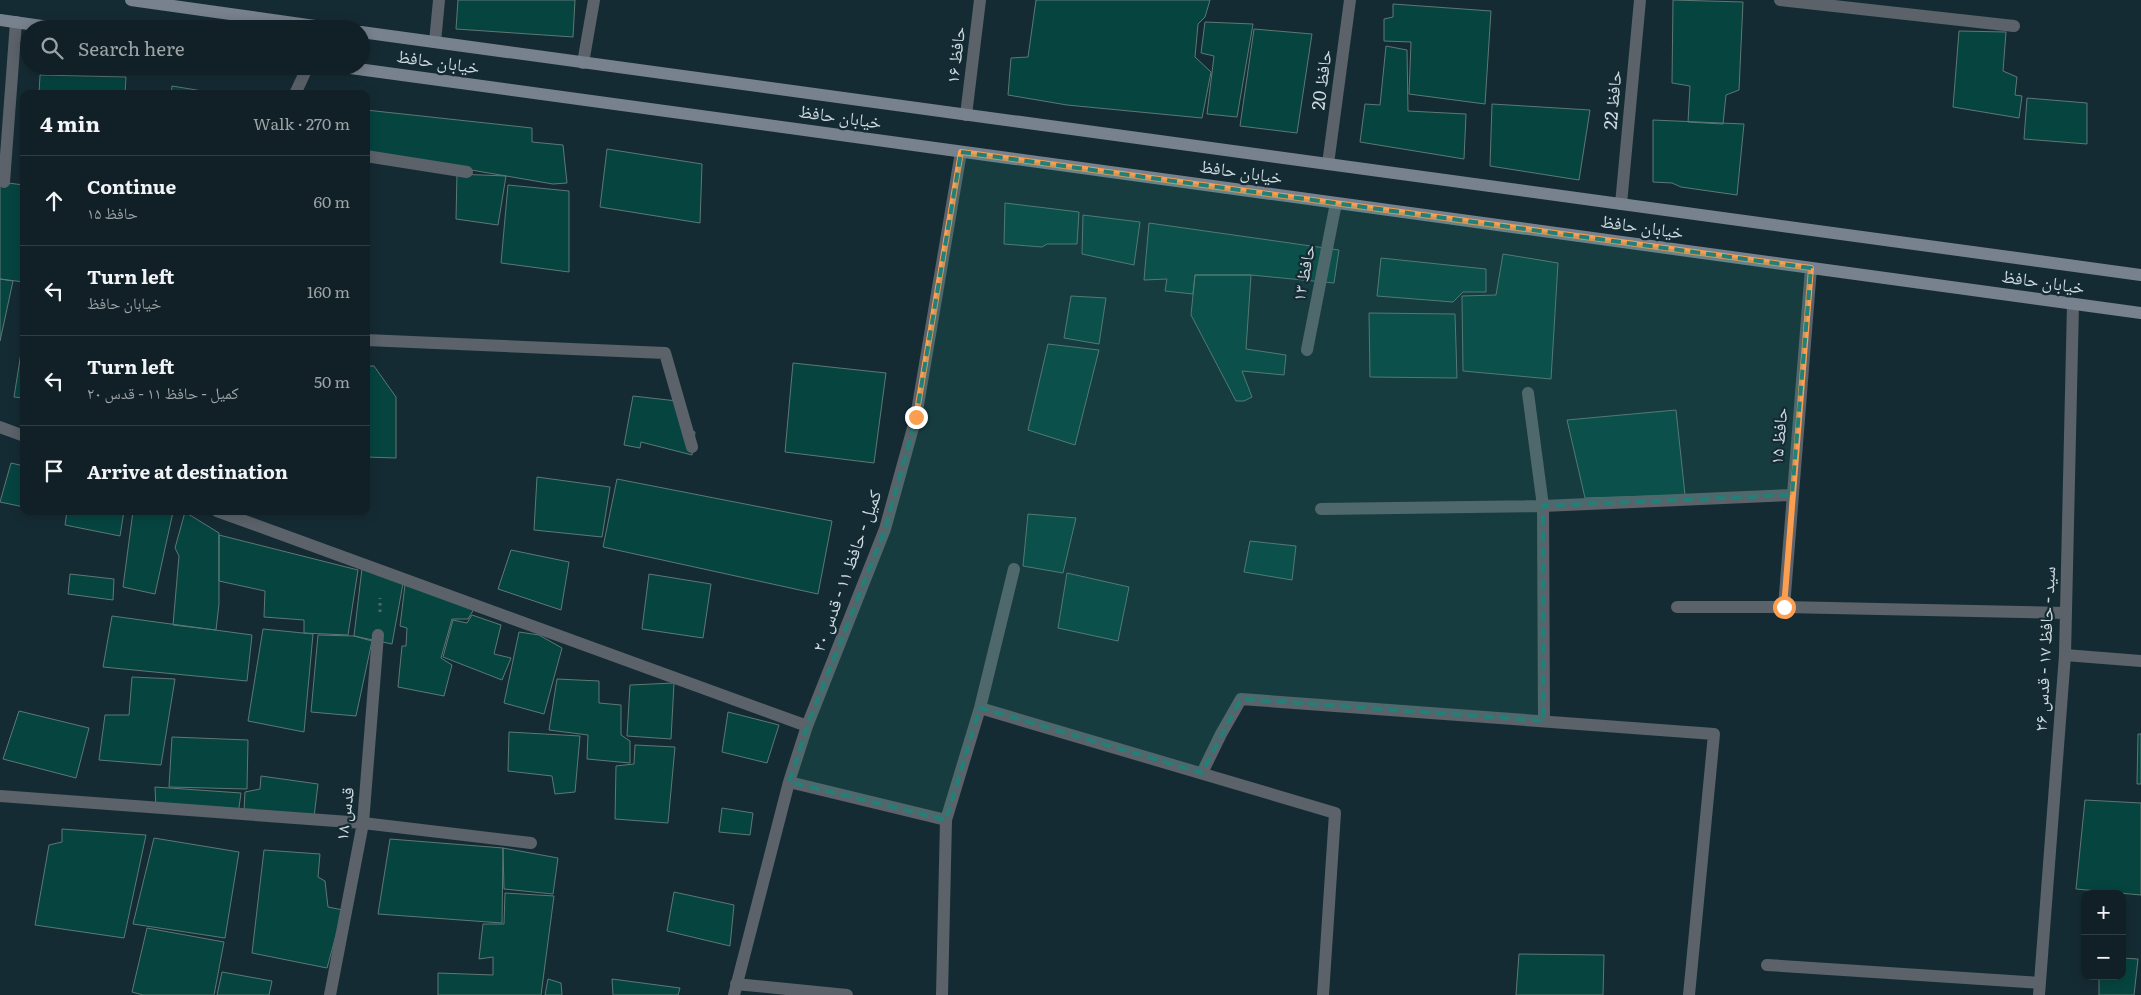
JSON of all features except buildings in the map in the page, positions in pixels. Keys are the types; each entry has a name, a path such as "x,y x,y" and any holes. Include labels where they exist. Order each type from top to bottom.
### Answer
{"main road":[{"path":"130,0 272,20"},
{"path":"0,20 20,23"},
{"name":"خیابان حافظ","path":"370,33 2141,275"},
{"name":"خیابان حافظ","path":"370,71 2141,313"}],"street":[{"path":"434,42 439,0"},
{"path":"583,63 594,0"},
{"name":"حافظ ۱۶","path":"966,115 980,0"},
{"name":"حافظ 20","path":"1328,164 1350,0"},
{"name":"حافظ 22","path":"1621,204 1640,0"},
{"path":"1780,0 2014,26"},
{"path":"4,182 16,22"},
{"path":"298,90 304,75"},
{"name":"کمیل - حافظ ۱۱ - قدس ۲۰","path":"734,990 807,726 885,529 916,417 961,152"},
{"path":"370,157 468,172"},
{"name":"حافظ ۱۳","path":"1307,350 1336,203"},
{"name":"حافظ ۱۵","path":"1784,607 1811,268"},
{"name":"سید - حافظ ۱۷ - قدس ۲۶","path":"2040,989 2065,655 2073,304"},
{"path":"370,340 665,353 692,447"},
{"path":"1528,392 1543,506 1544,721"},
{"path":"0,427 20,434"},
{"path":"1321,509 1543,506 1792,495"},
{"path":"228,515 807,726"},
{"path":"942,995 946,820 980,708 1014,569"},
{"path":"1677,607 1784,607 2065,613"},
{"name":"قدس ۱۸","path":"330,995 363,823 378,635"},
{"path":"2065,655 2141,661"},
{"path":"1202,774 1221,734 1242,699 1714,734 1689,995"},
{"path":"980,708 1335,813 1323,995"},
{"path":"790,782 946,820"},
{"path":"0,796 363,823 531,844"},
{"path":"1767,965 2040,989"},
{"path":"734,990 848,995"}],"path":[{"path":"378,635 382,570"}],"highlighted area":[{"path":"961,152 1811,268 1792,495 1543,506 1544,721 1241,699 1202,773 980,708 946,820 789,782 807,726 885,529 916,417"}],"route":[{"path":"916,417 961,152 1811,268 1784,607"}]}
